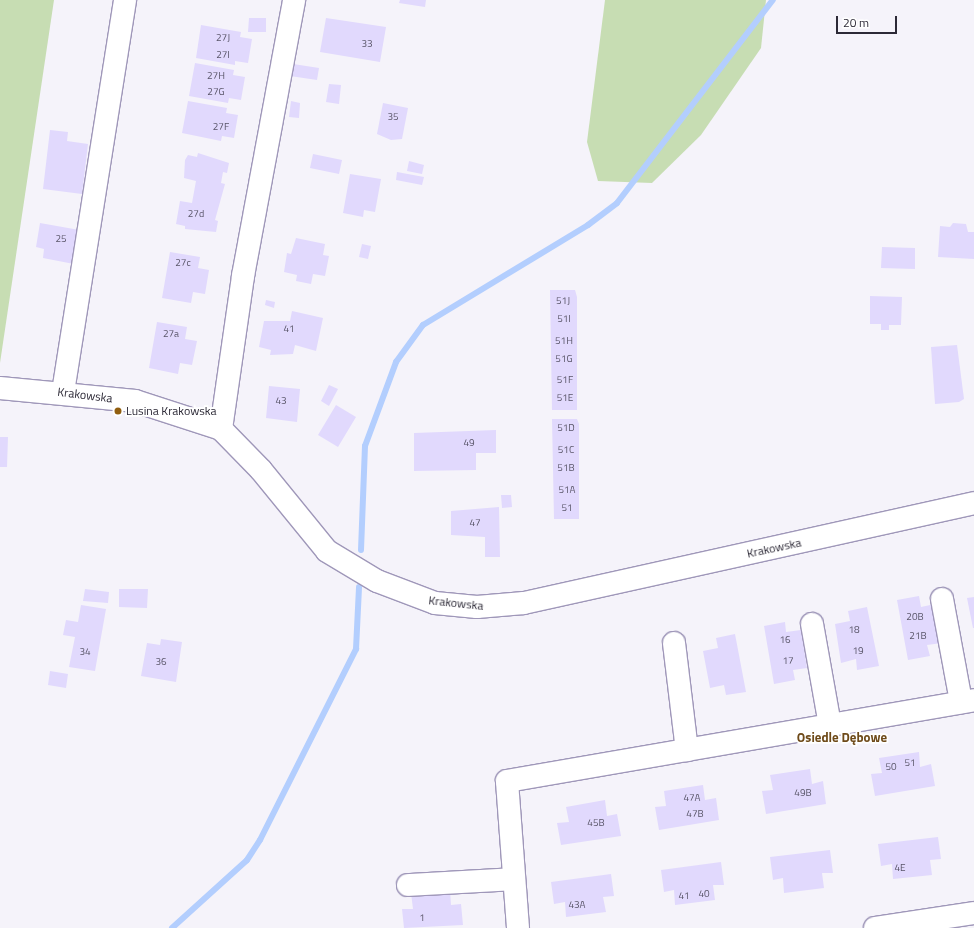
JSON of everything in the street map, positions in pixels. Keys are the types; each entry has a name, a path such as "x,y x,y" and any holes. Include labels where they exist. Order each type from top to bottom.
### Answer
{"street":[{"path":"63,392 125,0"},
{"path":"221,429 243,276 294,0"},
{"name":"Krakowska","path":"0,388 63,392 147,404 221,429 261,470 327,551 404,594 435,603 477,607 538,600 974,503"},
{"path":"518,928 507,781 968,701 942,599"},
{"path":"812,624 830,725"},
{"path":"674,643 687,750"},
{"path":"408,884 514,879"},
{"path":"875,928 974,913"}],"green space":[{"path":"0,0 54,0 0,363"},
{"path":"605,0 766,0 761,48 701,135 652,183 598,181 587,142"}],"building":[{"path":"400,0 426,0 425,7 399,3"},
{"path":"249,18 266,18 266,32 248,32"},
{"path":"326,18 386,27 380,62 320,52"},
{"path":"201,25 241,32 240,37 252,39 248,63 235,61 235,65 196,58"},
{"path":"195,63 234,70 233,75 245,77 241,100 229,98 228,103 189,96"},
{"path":"293,64 319,68 317,80 290,76"},
{"path":"329,84 341,85 339,104 326,102"},
{"path":"188,101 227,108 226,113 238,115 234,138 222,136 221,141 182,133"},
{"path":"291,101 300,103 299,118 289,117"},
{"path":"383,103 408,108 402,139 391,140 377,134"},
{"path":"50,130 68,132 67,141 88,144 82,194 43,189"},
{"path":"198,153 229,163 227,173 223,172 221,183 225,184 215,220 218,221 216,232 185,229 185,226 176,224 180,201 192,203 196,181 184,178 185,160 188,155 197,157"},
{"path":"313,154 342,160 339,174 310,168"},
{"path":"409,161 424,165 422,174 407,171"},
{"path":"397,172 424,177 422,185 396,180"},
{"path":"350,174 381,179 375,212 364,210 363,217 343,213"},
{"path":"40,223 85,231 79,265 43,258 44,249 36,247"},
{"path":"953,223 966,224 968,232 974,232 974,259 938,257 940,226 950,227"},
{"path":"296,238 325,244 323,255 329,256 325,276 313,274 311,284 296,281 297,275 284,272 287,253 291,254"},
{"path":"362,244 371,246 368,259 359,257"},
{"path":"882,247 915,248 915,269 881,268"},
{"path":"170,252 200,257 198,268 209,270 205,294 193,292 191,303 162,298"},
{"path":"550,290 575,290 577,297 577,410 552,410"},
{"path":"870,296 902,297 901,325 889,325 889,330 881,330 881,324 870,324"},
{"path":"266,300 275,302 274,308 265,305"},
{"path":"292,311 323,318 316,351 295,345 293,354 270,355 271,350 259,347 264,321 290,321"},
{"path":"157,322 187,327 185,339 197,341 192,365 180,363 178,374 149,368"},
{"path":"957,345 964,399 959,402 935,404 931,347"},
{"path":"329,385 338,389 329,406 321,401"},
{"path":"269,386 300,389 297,422 266,418"},
{"path":"336,405 356,417 338,447 318,435"},
{"path":"552,419 577,419 579,424 579,519 554,519"},
{"path":"496,430 496,453 476,453 476,470 414,471 414,433"},
{"path":"0,437 8,437 7,467 0,467"},
{"path":"501,495 511,495 512,507 502,508"},
{"path":"499,507 500,557 485,557 485,537 451,535 451,511"},
{"path":"85,589 109,592 108,603 83,601"},
{"path":"119,589 148,589 147,608 119,607"},
{"path":"919,596 921,607 935,604 942,643 927,645 930,656 908,660 897,600"},
{"path":"974,597 974,628 973,628 967,598"},
{"path":"81,605 106,609 95,671 69,667 75,637 63,635 66,620 78,622"},
{"path":"867,607 879,666 857,670 856,659 841,663 835,624 850,621 848,611"},
{"path":"785,622 786,632 801,630 807,668 793,670 795,680 774,684 764,626"},
{"path":"735,634 746,692 726,695 724,685 710,688 703,651 718,648 716,638"},
{"path":"161,639 182,642 176,682 141,676 147,643 160,645"},
{"path":"50,671 68,674 66,688 48,685"},
{"path":"919,752 920,767 931,764 935,786 875,796 871,774 882,773 879,758"},
{"path":"810,769 812,784 823,781 826,804 766,814 762,791 773,790 770,775"},
{"path":"703,785 705,800 716,798 719,820 659,830 655,807 666,806 664,791"},
{"path":"605,800 607,816 617,814 621,836 561,845 557,823 569,822 566,807"},
{"path":"938,837 941,859 930,860 932,875 893,879 892,864 881,866 878,844"},
{"path":"830,850 833,873 822,873 824,888 784,893 783,878 773,880 770,857"},
{"path":"721,862 724,885 713,885 715,900 675,905 674,890 664,892 661,870"},
{"path":"611,874 614,896 603,897 606,912 566,917 565,902 554,904 551,882"},
{"path":"450,890 451,905 461,904 463,925 404,928 402,909 413,909 411,893"}],"waterway":[{"path":"361,550 365,446 396,362 423,325 588,225 617,203 773,0"},
{"path":"172,928 247,860 260,840 356,649 359,587"}],"place":[{"name":"Lusina Krakowska","path":"118,411"}],"district":[{"name":"Osiedle Dębowe","path":"842,737"}]}
